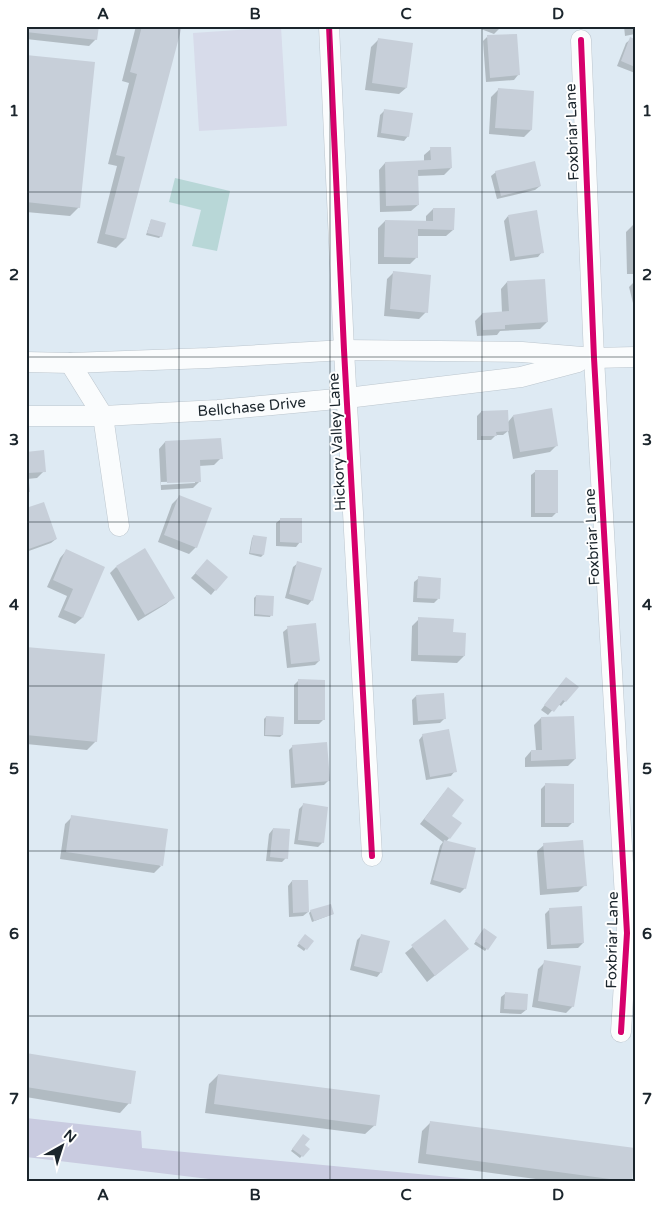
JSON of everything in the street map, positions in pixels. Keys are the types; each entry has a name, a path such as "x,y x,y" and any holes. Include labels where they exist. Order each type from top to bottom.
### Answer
{"street":[{"name":"Hickory Valley Lane","path":"329,26 344,350 372,856"},
{"name":"Foxbriar Lane","path":"581,40 594,358 630,902 621,1032"},
{"name":"Bellchase Drive","path":"26,362 70,363 208,358 344,350 522,352 594,358 635,356"},
{"name":"Bellchase Drive","path":"26,416 103,416 218,410 348,398 522,377 594,358"},
{"path":"70,363 103,416 119,526"}],"shaded area":[{"path":"281,27 287,126 199,131 193,33"},
{"path":"175,178 230,191 217,251 192,246 201,210 169,202"},
{"path":"26,1118 141,1131 142,1148 503,1182 234,1182 26,1157"}],"building":[{"path":"26,26 99,26 97,40 26,32"},
{"path":"142,26 182,26 126,239 105,234 125,157 116,155 137,74 130,72"},
{"path":"517,34 520,75 490,78 487,35"},
{"path":"630,37 635,39 635,67 621,61"},
{"path":"378,38 413,43 407,88 372,83"},
{"path":"26,55 95,62 80,208 26,202"},
{"path":"498,88 534,91 532,130 495,128"},
{"path":"384,109 413,113 409,137 381,133"},
{"path":"430,147 451,147 452,168 418,170 419,205 386,206 385,162 431,160"},
{"path":"535,161 541,186 501,196 495,171"},
{"path":"433,208 455,208 454,230 418,229 418,258 384,257 385,220 433,221"},
{"path":"537,210 544,253 515,257 508,215"},
{"path":"151,219 166,223 162,237 147,233"},
{"path":"633,224 635,224 635,242 633,242"},
{"path":"393,271 431,275 428,313 390,309"},
{"path":"545,279 548,322 505,325 505,329 483,330 482,313 509,311 507,281"},
{"path":"552,408 558,446 520,452 513,415"},
{"path":"508,410 509,431 496,432 497,436 481,436 481,411"},
{"path":"221,438 223,459 200,460 201,482 167,483 165,441"},
{"path":"44,450 46,472 28,473 30,492 26,492 26,452"},
{"path":"535,470 558,470 558,513 535,513"},
{"path":"179,495 212,508 197,548 164,535"},
{"path":"44,502 57,539 26,550 26,508"},
{"path":"280,518 302,518 302,543 280,542"},
{"path":"253,535 267,537 264,555 250,553"},
{"path":"145,548 175,598 145,615 116,566"},
{"path":"66,549 105,567 83,618 64,610 73,589 53,580"},
{"path":"207,559 228,577 216,591 195,573"},
{"path":"297,561 322,568 313,601 289,594"},
{"path":"418,576 441,578 440,599 417,598"},
{"path":"256,595 274,596 273,616 255,614"},
{"path":"418,617 454,619 453,632 466,633 465,656 418,655"},
{"path":"316,623 320,661 291,664 287,626"},
{"path":"26,647 105,654 97,742 26,735"},
{"path":"566,677 579,687 566,702 563,700 554,712 544,705"},
{"path":"298,679 325,680 325,720 298,720"},
{"path":"444,693 446,719 418,721 416,695"},
{"path":"266,716 284,717 283,735 265,735"},
{"path":"574,716 576,759 531,761 531,750 542,750 541,717"},
{"path":"449,729 457,772 430,777 422,734"},
{"path":"327,742 330,781 295,784 292,745"},
{"path":"545,783 574,784 574,823 545,823"},
{"path":"448,787 464,800 452,816 462,823 450,839 424,819"},
{"path":"303,803 328,807 324,843 298,840"},
{"path":"71,815 168,829 163,866 66,852"},
{"path":"273,828 290,829 288,859 270,857"},
{"path":"444,840 476,848 466,889 433,880"},
{"path":"583,840 587,886 547,889 543,843"},
{"path":"292,880 308,880 309,912 293,913"},
{"path":"331,904 334,914 314,921 310,910"},
{"path":"582,906 584,943 551,945 549,908"},
{"path":"445,919 469,949 435,976 411,945"},
{"path":"484,928 497,937 488,950 475,941"},
{"path":"305,934 314,941 307,950 298,943"},
{"path":"361,934 390,941 382,973 354,966"},
{"path":"544,960 581,966 574,1007 538,1001"},
{"path":"505,992 528,994 527,1010 504,1009"},
{"path":"26,1053 136,1071 131,1104 26,1087"},
{"path":"218,1074 380,1095 376,1126 214,1104"},
{"path":"430,1121 635,1148 632,1182 426,1154"},
{"path":"303,1134 310,1139 305,1145 310,1149 303,1157 292,1149"}],"cycle path":[{"path":"329,26 344,350 372,856"},
{"path":"581,40 594,358 627,933 621,1032"}]}
